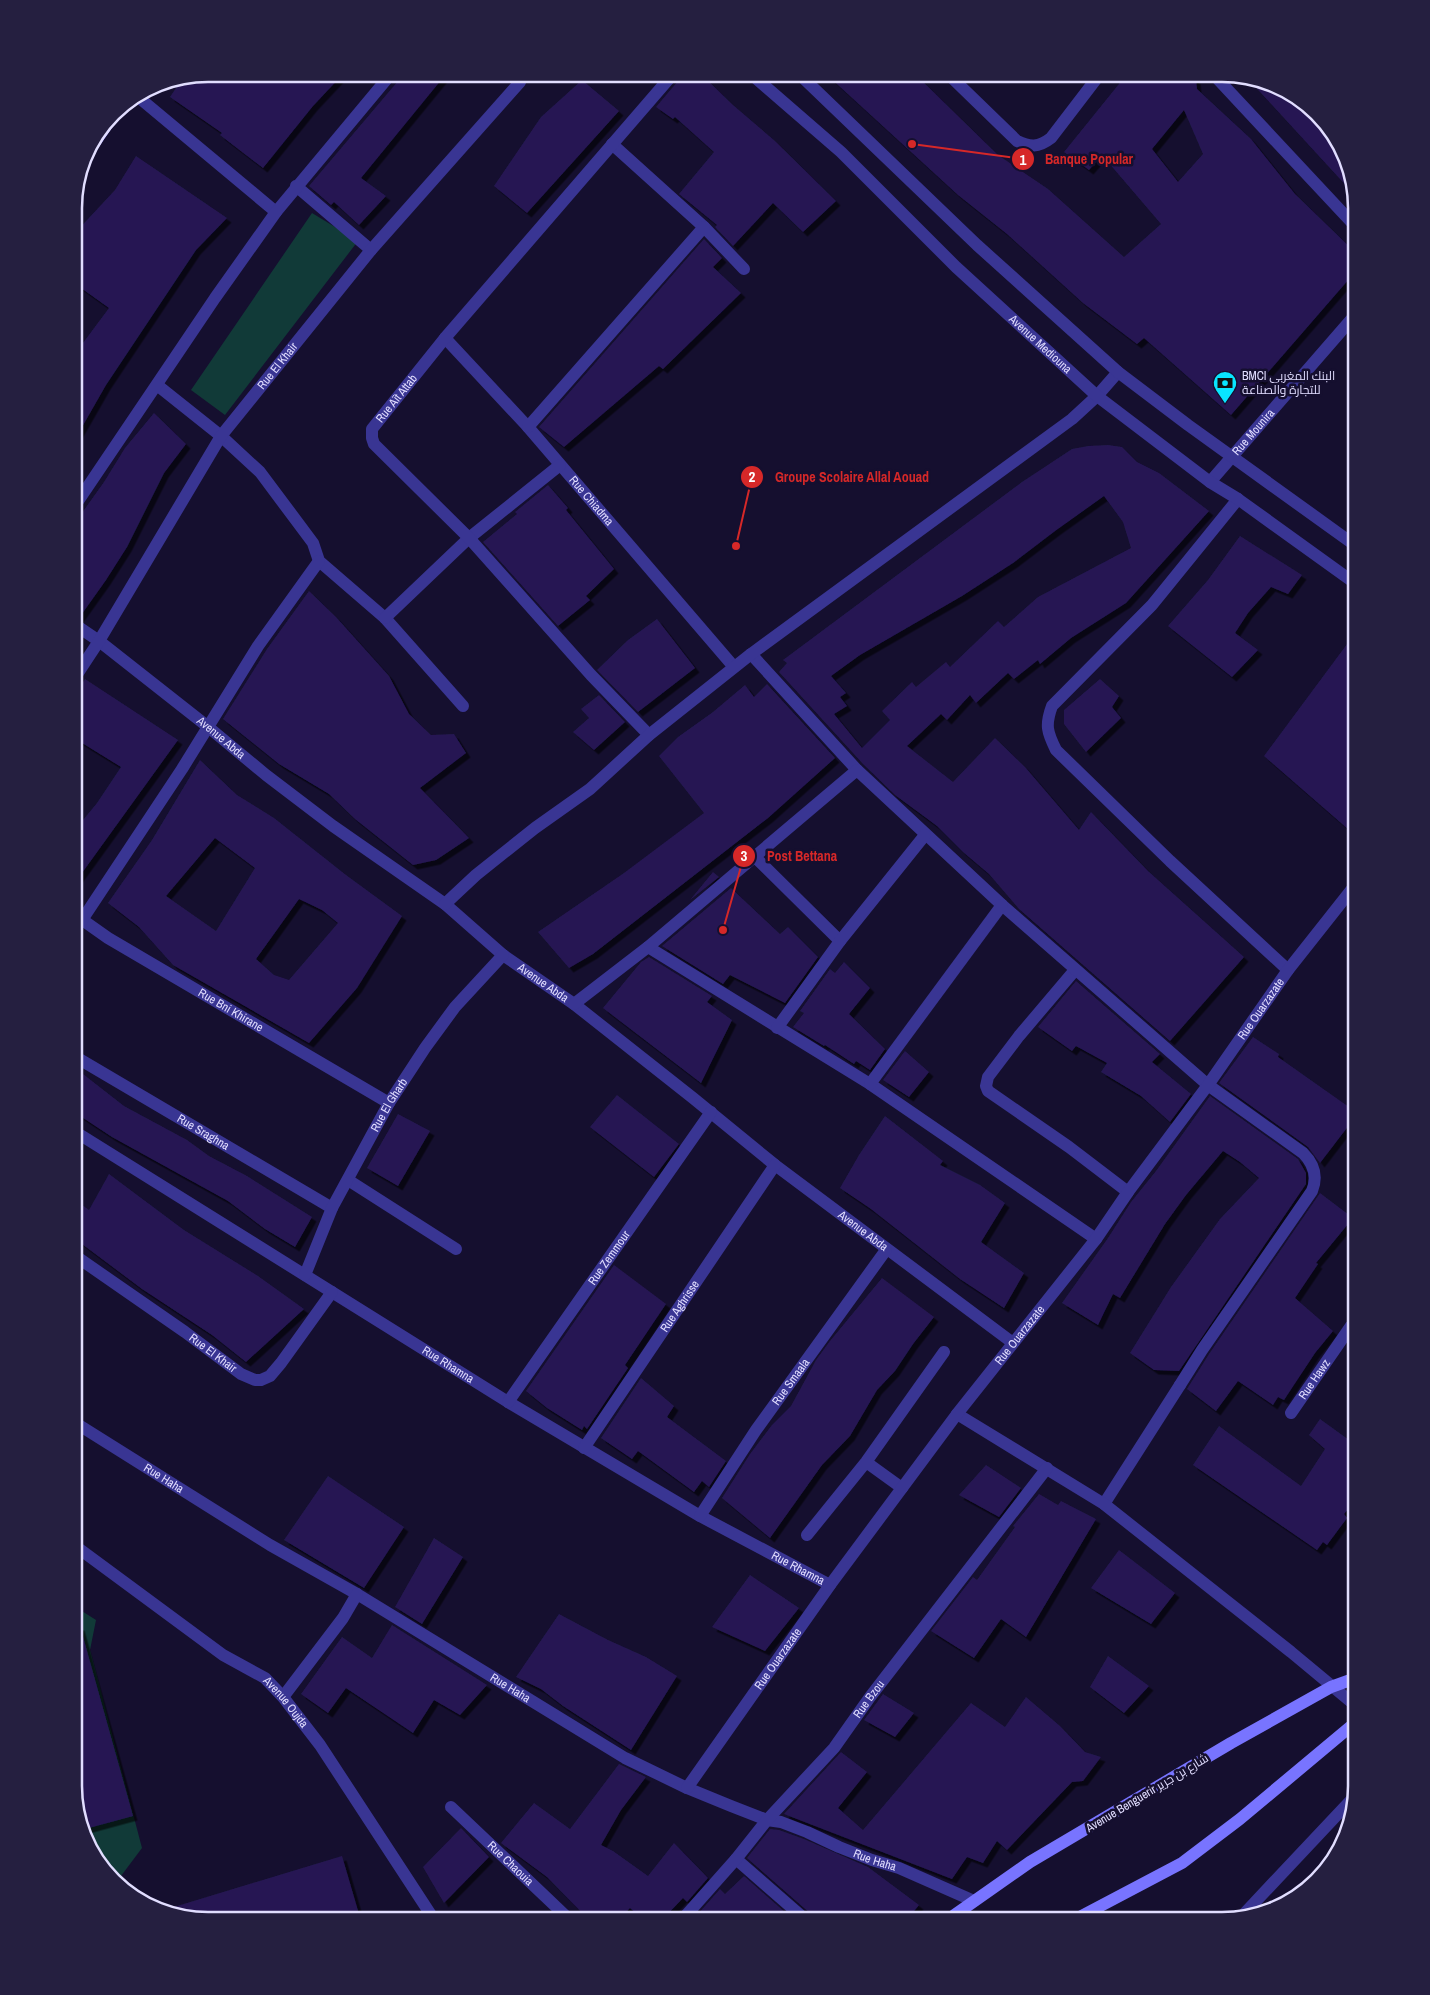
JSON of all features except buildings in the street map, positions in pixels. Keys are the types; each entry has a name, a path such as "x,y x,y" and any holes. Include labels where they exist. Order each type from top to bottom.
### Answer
{"main road":[{"name":"Avenue Benguerir شارع بن جرير","path":"959,1912 1030,1862 1231,1743 1331,1687 1348,1681"},
{"path":"1089,1912 1182,1863 1240,1819 1348,1729"}],"street":[{"path":"83,494 215,298 276,212 383,83"},
{"name":"Rue El Khair","path":"83,666 221,436 371,250 517,83"},
{"name":"Rue Aït Attab","path":"649,735 591,675 469,538 374,444 372,429 373,425 445,338 665,83"},
{"name":"Avenue Mediouna","path":"761,83 841,152 956,267 1097,396 1210,482 1238,499 1348,578"},
{"path":"807,83 977,245 1118,372 1348,540"},
{"path":"957,83 1016,141 1028,146 1036,146 1044,144 1051,138 1093,83"},
{"path":"1221,83 1348,218"},
{"path":"143,101 276,212"},
{"path":"612,144 704,227 744,269"},
{"path":"296,186 371,250"},
{"path":"528,427 704,227"},
{"name":"Rue Mounira","path":"1210,482 1348,323"},
{"name":"Rue Chiadma","path":"445,338 528,427 734,667"},
{"path":"445,904 508,850 590,789 649,735 734,667 1072,419 1097,396 1118,372"},
{"path":"157,385 249,461 268,482 313,544 319,561 385,618 463,706"},
{"path":"385,618 469,538 560,465"},
{"path":"1238,499 1152,604 1052,706 1047,718 1047,732 1056,750 1170,861 1288,970"},
{"path":"83,911 182,769 258,646 319,561"},
{"name":"Avenue Abda","path":"83,630 333,826 445,904 503,955 574,1004 775,1165 886,1250 1013,1343"},
{"path":"751,654 857,770 1002,905 1208,1084 1304,1153 1311,1161 1315,1172 1315,1184 1312,1191 1180,1385 1104,1504"},
{"path":"574,1004 648,947 857,770"},
{"path":"778,1028 840,941 925,835"},
{"path":"755,857 840,941"},
{"name":"Rue Ouarzazate","path":"687,1788 830,1585 957,1414 1096,1239 1288,970 1348,894"},
{"path":"870,1084 1002,905"},
{"name":"Rue Bni Khirane","path":"83,920 108,938 389,1103"},
{"path":"648,947 870,1084 1096,1239"},
{"name":"Rue El Gharb","path":"305,1275 332,1208 389,1103 455,1007 503,955"},
{"path":"1075,970 1019,1036 988,1077 986,1086 988,1091 1069,1147 1128,1192"},
{"name":"Rue Sraghna","path":"82,1061 332,1208"},
{"name":"Rue Zemmour","path":"508,1402 711,1112"},
{"name":"Rue Rhamna","path":"82,1136 584,1448 700,1516 830,1585"},
{"name":"Rue Aghrisse","path":"584,1448 775,1165"},
{"path":"348,1180 456,1249"},
{"name":"Rue Smaala","path":"700,1516 756,1430 886,1250"},
{"name":"Rue El Khair","path":"82,1261 185,1332 240,1374 255,1380 270,1376 332,1292"},
{"name":"Rue Hawz","path":"1291,1413 1348,1335"},
{"path":"808,1535 866,1462 944,1352"},
{"path":"957,1414 1104,1504 1291,1652 1348,1700"},
{"name":"Rue Haha","path":"82,1427 262,1540 357,1594 625,1758 687,1788 767,1820 781,1822 807,1832 872,1860 899,1868 974,1901"},
{"path":"866,1462 902,1488"},
{"name":"Rue Bzou","path":"689,1912 736,1859 767,1820 834,1748 870,1697 1047,1468"},
{"name":"Avenue Oujda","path":"82,1551 223,1655 264,1678 283,1697 320,1746 428,1912"},
{"path":"283,1697 343,1618 357,1594"},
{"path":"1249,1909 1345,1806"},
{"name":"Rue Chaouia","path":"451,1807 562,1912"},
{"path":"736,1859 798,1912"}],"green space":[{"path":"312,213 358,241 225,415 191,390"},
{"path":"82,1611 96,1620 90,1650 142,1848 121,1876 99,1849 87,1819 82,1786"}],"place":[{"name":"Banque Popular","path":"912,144"},
{"name":"BMCI البنك المغربي للتجارة والصناعة","path":"1225,404"},
{"name":"Groupe Scolaire Allal Aouad","path":"736,546"},
{"name":"Post Bettana","path":"723,930"}]}
